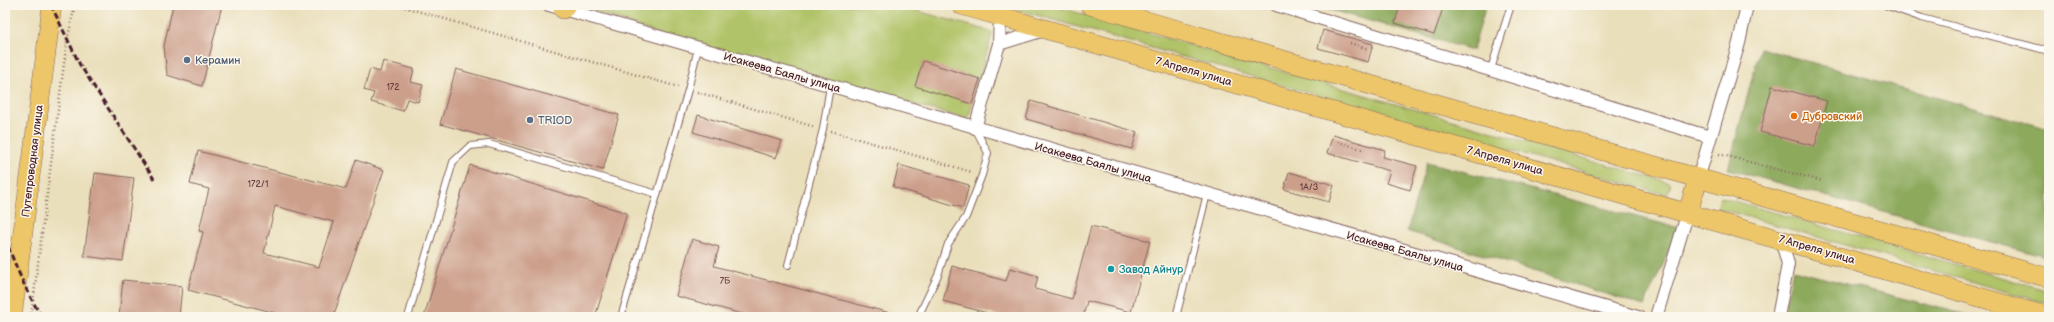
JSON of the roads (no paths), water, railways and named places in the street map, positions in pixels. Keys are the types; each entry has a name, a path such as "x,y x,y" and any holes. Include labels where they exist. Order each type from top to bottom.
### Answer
{"main road":[{"name":"Путепроводная улица","path":"12,317 52,5"},
{"name":"7 Апреля улица","path":"961,5 1781,239 2016,312 2049,317"},
{"path":"1090,5 2049,278"},
{"path":"1688,212 1698,179"}],"street":[{"path":"1276,5 1491,69 1710,137"},
{"path":"1698,179 1739,43 1747,5"},
{"name":"Исакеева Баялы улица","path":"559,6 975,128 1638,317"},
{"path":"975,128 999,44 1000,16"},
{"path":"999,44 1046,29"},
{"path":"1656,317 1688,212"},
{"path":"1778,317 1788,264 1781,239"}],"lane":[{"path":"1491,69 1511,5"},
{"path":"1884,5 1922,18 2049,51"},
{"path":"621,317 688,90 698,48"},
{"path":"788,265 823,129 830,86"},
{"path":"918,317 938,275 948,244 966,217 982,175 988,153 975,128"},
{"path":"408,317 453,162 470,146 489,144 658,194"},
{"path":"1176,317 1207,194"}],"railway":[{"path":"51,5 80,65 154,179"},
{"path":"5,238 21,278 42,317"}],"place":[{"name":"Керамин","path":"187,60"},
{"name":"Дубровский","path":"1794,116"},
{"name":"TRIOD","path":"530,120"},
{"name":"Завод Айнур","path":"1111,269"}]}
